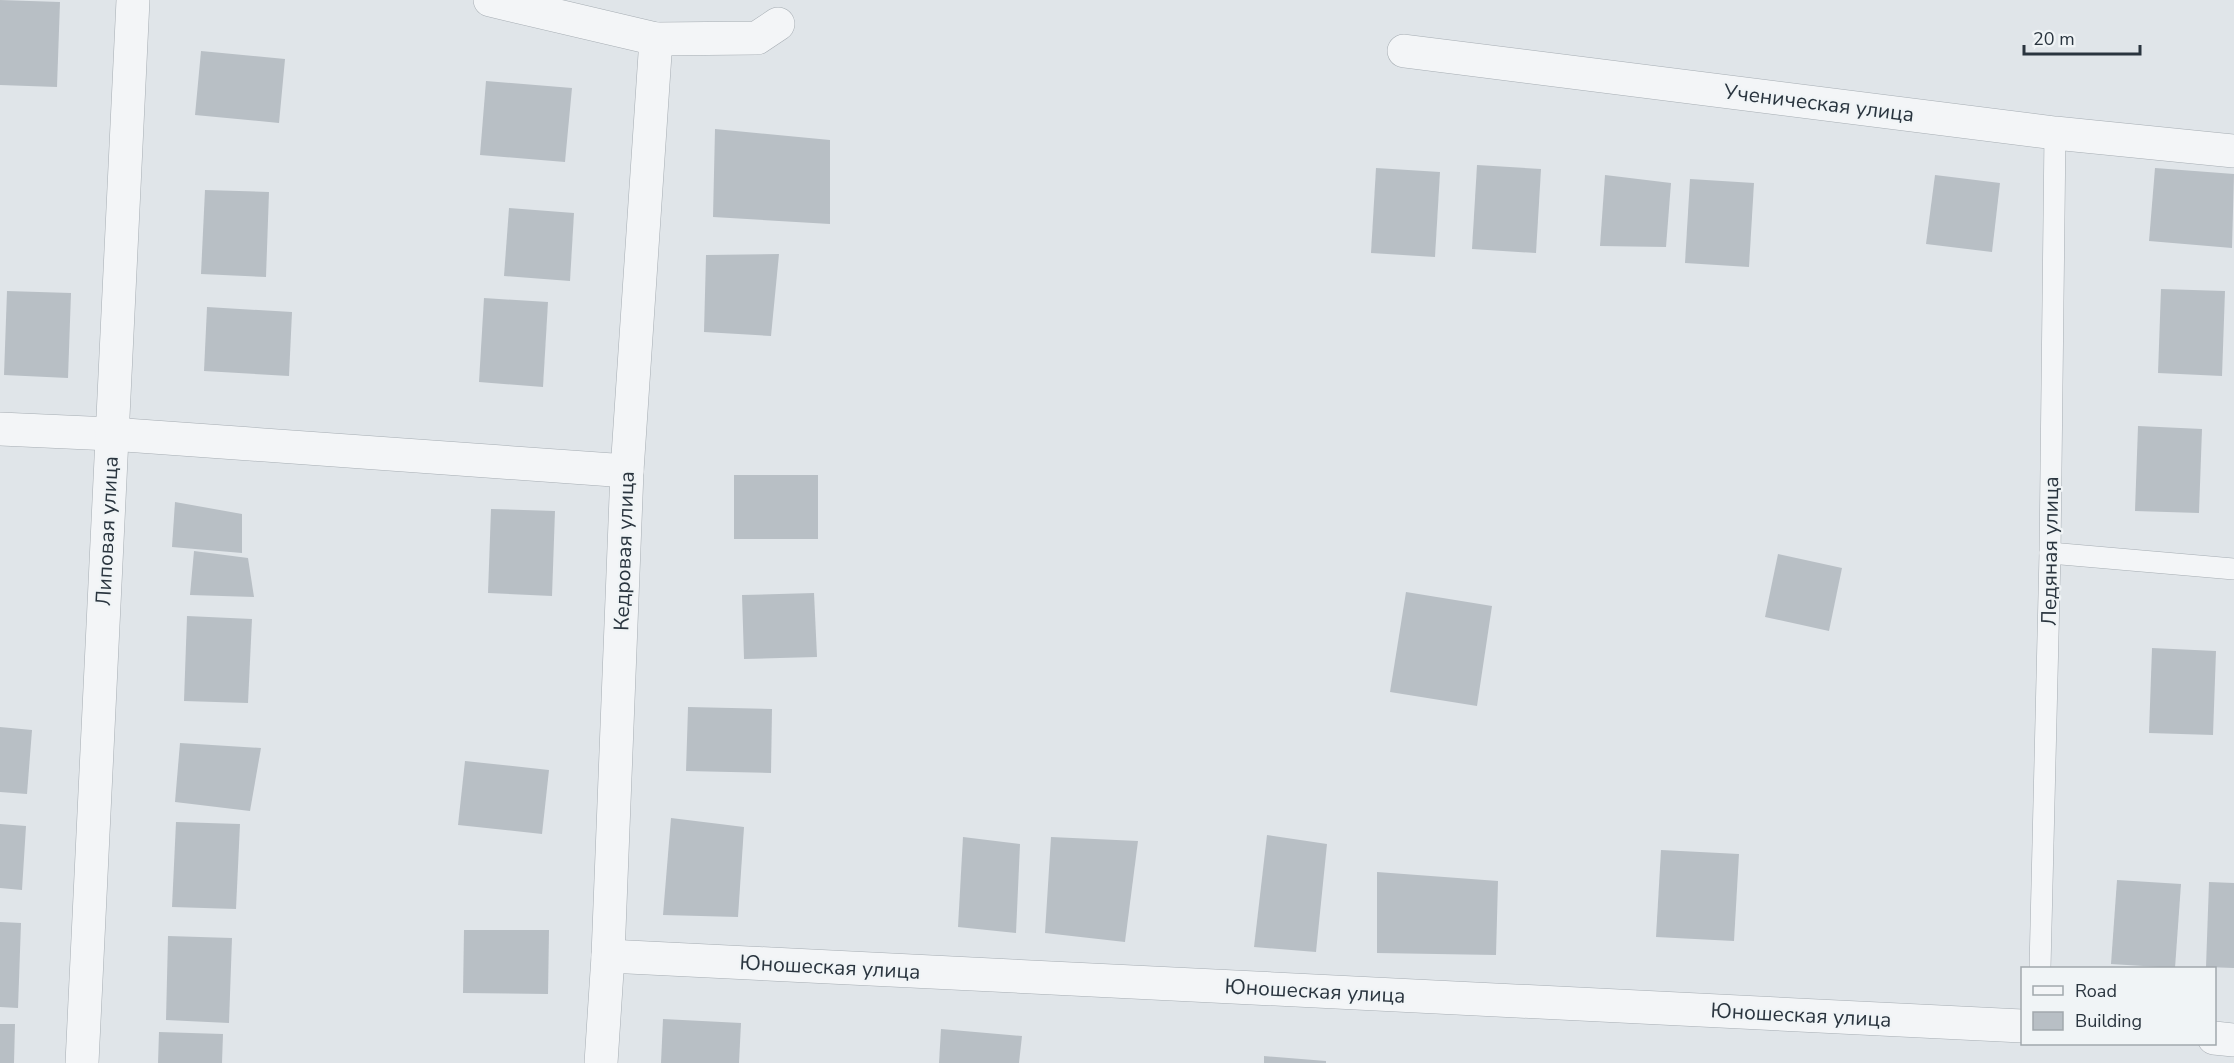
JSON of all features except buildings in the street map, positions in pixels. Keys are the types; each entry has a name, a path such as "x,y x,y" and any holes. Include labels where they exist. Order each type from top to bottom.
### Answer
{"street":[{"name":"Липовая улица","path":"82,1063 134,0"},
{"path":"489,0 656,39 757,38 778,24"},
{"name":"Кедровая улица","path":"601,1063 608,956 627,471 656,39"},
{"name":"Ученическая улица","path":"1404,51 2055,133 2234,151"},
{"path":"0,429 111,434 627,471"},
{"name":"Юношеская улица","path":"608,956 2021,1026"},
{"path":"2216,1038 2234,1040"}],"lane":[{"name":"Ледяная улица","path":"2040,967 2050,553 2055,133"},
{"path":"2050,553 2234,569"}]}
